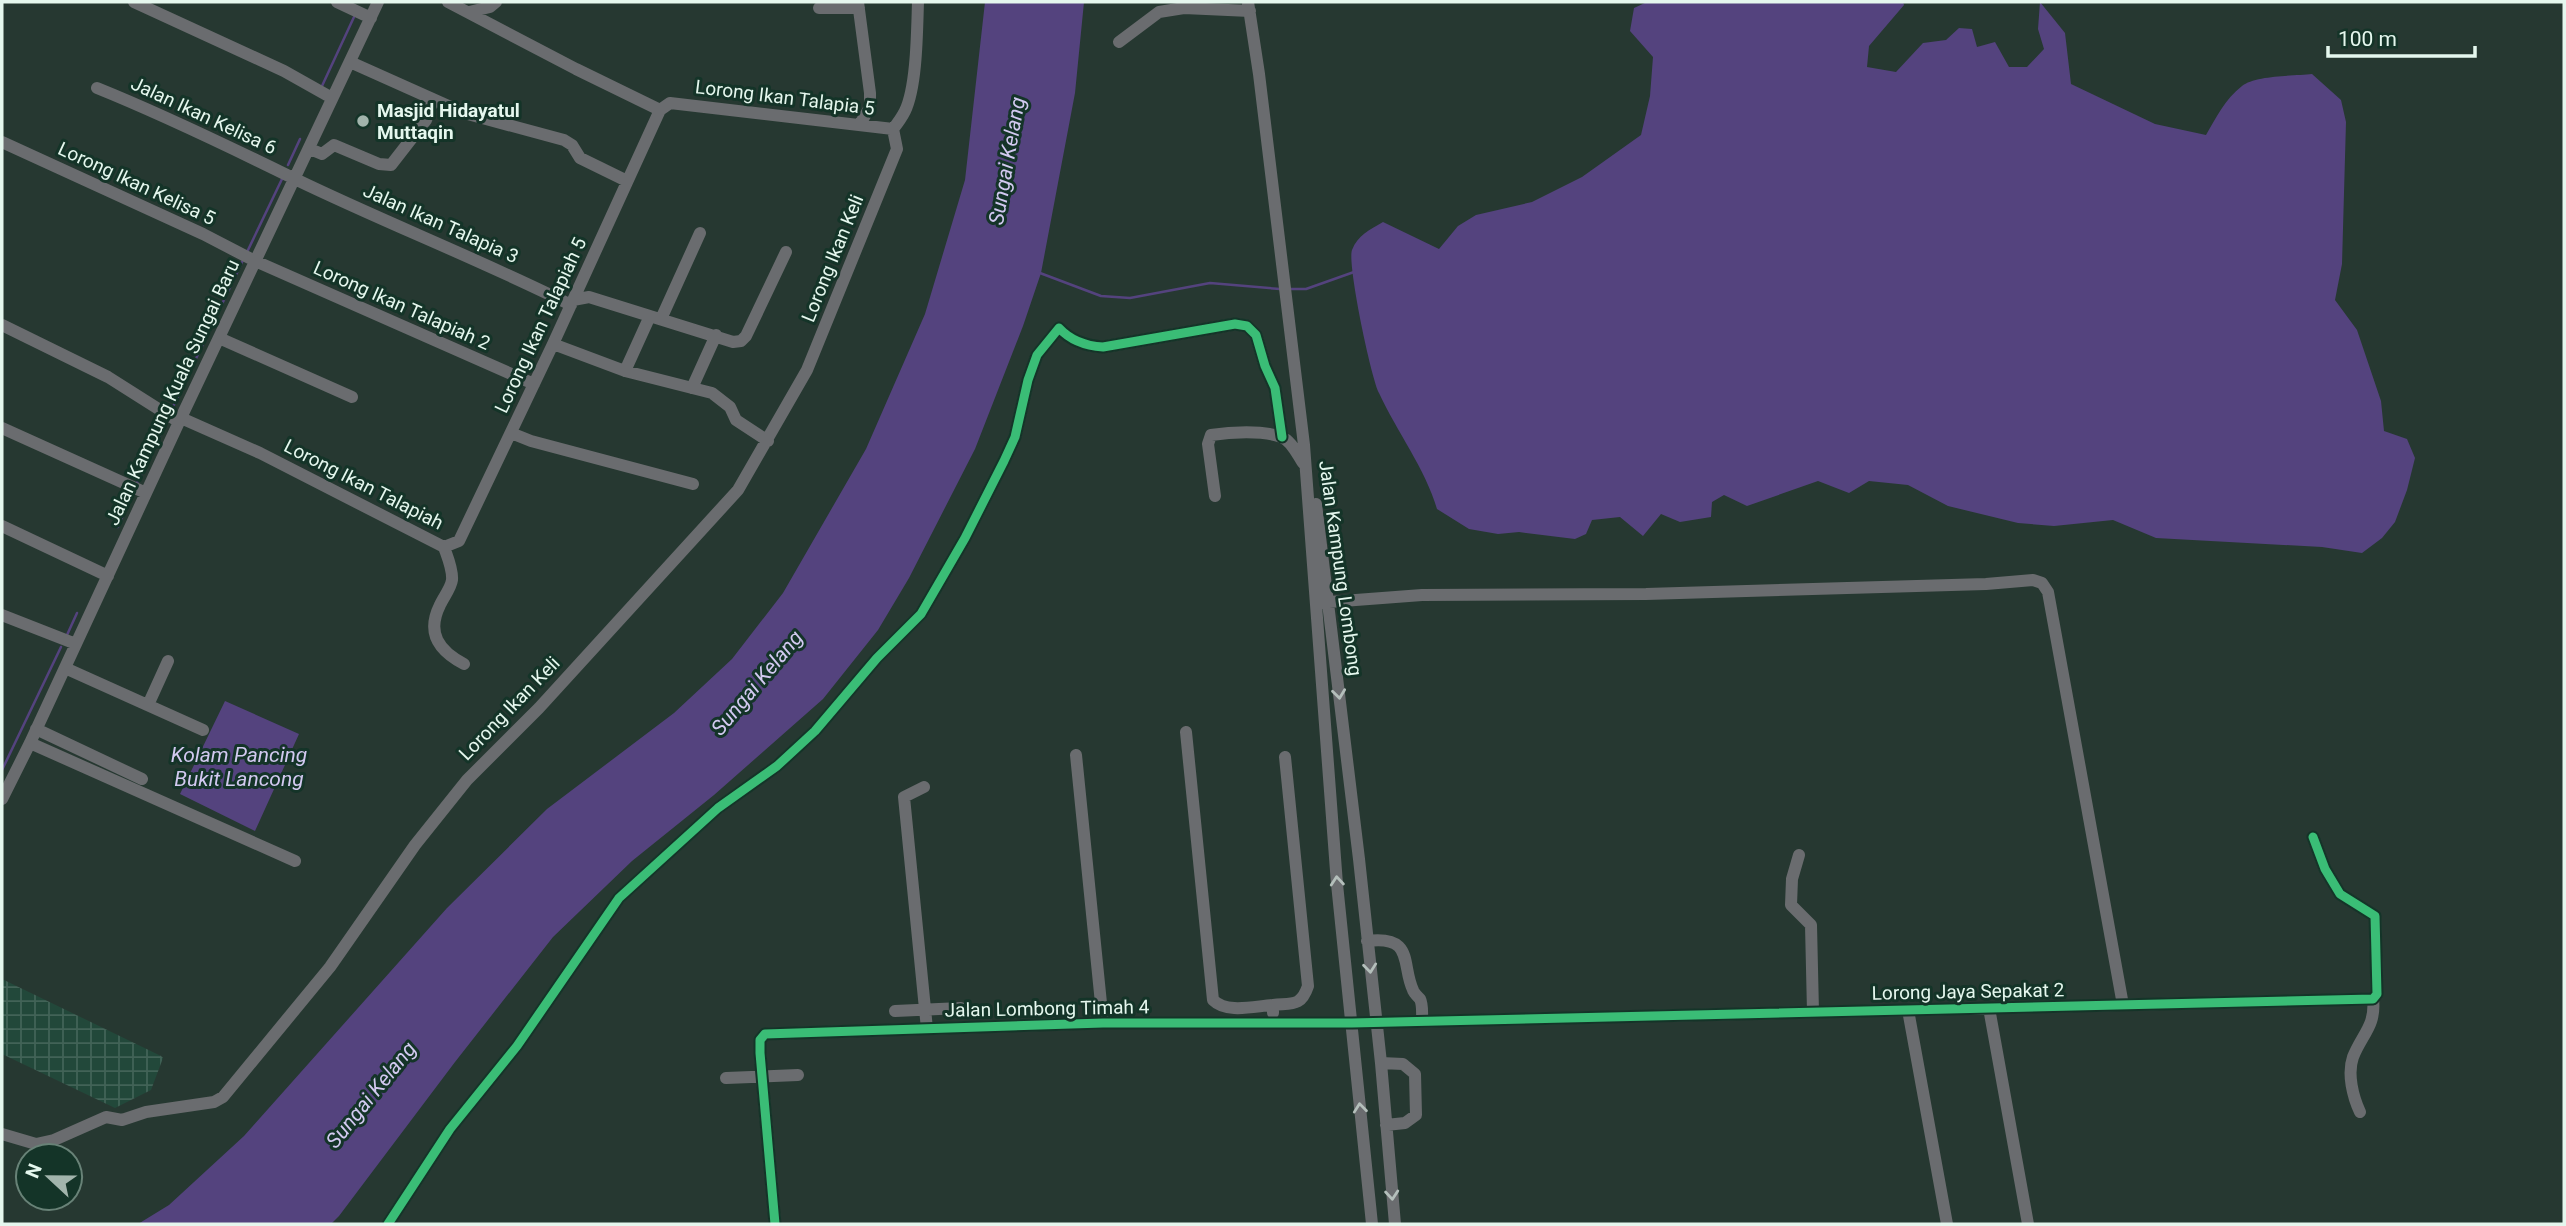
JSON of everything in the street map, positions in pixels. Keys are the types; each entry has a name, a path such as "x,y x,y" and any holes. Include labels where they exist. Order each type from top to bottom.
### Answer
{"street":[{"path":"134,2 285,71 332,98"},
{"path":"337,2 370,18"},
{"name":"Jalan Kampung Kuala Sungai Baru","path":"2,799 378,2"},
{"path":"448,2 660,110"},
{"path":"469,12 490,7 496,2"},
{"path":"893,130 905,111 911,93 918,2"},
{"path":"819,8 858,5 870,93 870,107 860,124"},
{"path":"1119,42 1159,12 1184,8 1249,6 1304,445"},
{"path":"350,62 464,113 564,140 572,145 580,158 627,181"},
{"name":"Jalan Ikan Kelisa 6","path":"97,88 159,113 295,179"},
{"path":"310,149 322,154 337,145 379,164 391,165 426,120 433,100"},
{"name":"Lorong Ikan Talapia 5","path":"660,110 670,103 893,130"},
{"name":"Lorong Ikan Talapiah 5","path":"444,547 459,541 660,110"},
{"name":"Lorong Ikan Keli","path":"2,1134 36,1144 54,1140 106,1117 122,1120 146,1112 214,1102 223,1097 330,967 415,845 467,780 539,708 738,490 807,370 897,149 893,130"},
{"name":"Lorong Ikan Kelisa 5","path":"2,142 203,234 255,261"},
{"name":"Jalan Ikan Talapia 3","path":"295,179 572,303"},
{"path":"625,370 700,233"},
{"path":"572,303 589,297 733,342 741,341 746,336 786,252"},
{"name":"Lorong Ikan Talapiah 2","path":"255,261 534,384"},
{"path":"388,1224 450,1129 517,1046 619,898 718,808 777,766 815,731 877,658 921,614 965,538 1004,461 1015,437 1028,380 1037,355 1059,328 1065,335 1086,346 1103,347 1235,324 1247,326 1256,334 1265,366 1275,388 1282,437"},
{"name":"Lorong Ikan Talapiah","path":"2,325 99,372 180,420 260,453 444,547 452,580 437,610 434,624 440,648 464,664"},
{"path":"692,388 716,335"},
{"path":"219,338 352,397"},
{"path":"553,344 625,370 712,393 730,407 736,420 768,441"},
{"path":"2,429 146,494"},
{"path":"1215,496 1208,444 1211,435 1234,431 1282,437 1293,447 1305,466"},
{"path":"511,433 531,441 693,484"},
{"name":"Jalan Kampung Lombong","path":"1304,445 1322,602 1360,859 1395,1224"},
{"name":"Jalan Kampung Lombong","path":"1304,445 1312,479 1322,602 1336,870 1372,1224"},
{"path":"2,526 108,576"},
{"path":"1322,602 1422,595 1646,594 1986,584 2033,580 2042,583 2048,593 2123,1005"},
{"path":"2,615 76,644"},
{"path":"148,705 169,661"},
{"path":"65,667 203,730"},
{"path":"36,729 142,779"},
{"path":"1186,732 1213,1000 1219,1006 1228,1008 1273,1005 1300,1002 1304,998 1307,986 1285,757"},
{"path":"30,743 295,861"},
{"path":"1076,755 1103,1023"},
{"path":"924,786 904,797 927,1029"},
{"path":"2313,837 2325,869 2340,894 2375,916 2375,1013 2352,1060 2353,1096 2360,1112"},
{"path":"1799,855 1792,878 1791,905 1811,925 1814,1012"},
{"path":"1367,941 1387,941 1405,954 1413,991 1422,1002 1422,1021"},
{"name":"Lorong Jaya Sepakat 2","path":"1376,1023 2373,999"},
{"path":"1273,1005 1273,1024"},
{"path":"895,1011 961,1008"},
{"path":"1989,1008 2028,1224"},
{"path":"1908,1010 1947,1224"},
{"name":"Jalan Lombong Timah 4","path":"761,1077 760,1040 765,1034 1103,1023 1376,1023"},
{"path":"1381,1063 1403,1064 1415,1074 1416,1115 1405,1124 1386,1125"},
{"path":"726,1078 798,1075"},
{"path":"761,1077 775,1224"}],"shaded area":[{"path":"2,979 161,1056 163,1058 151,1090 115,1108 2,1054"}],"water":[{"name":"Sungai Kelang","path":"985,2 1084,2 1075,93 1041,273 1023,326 975,449 909,578 878,630 823,699 714,795 632,861 553,937 331,1224 138,1224 169,1205 244,1136 447,908 547,809 674,713 732,659 783,593 866,449 925,314 965,180"},
{"path":"1647,2 1903,2 1904,5 1869,46 1867,67 1896,72 1923,43 1946,40 1959,28 1972,29 1977,47 1995,42 2009,67 2027,67 2044,49 2038,29 2040,2 2065,33 2071,84 2155,124 2206,135 2226,103 2248,82 2312,74 2341,100 2346,122 2342,264 2335,300 2357,330 2381,401 2384,431 2407,439 2415,458 2395,522 2382,538 2362,553 2322,547 2156,538 2113,520 2054,526 2018,523 1948,506 1908,485 1869,481 1849,493 1818,481 1747,506 1724,495 1712,502 1711,517 1680,522 1661,514 1643,536 1620,517 1592,520 1586,534 1575,539 1519,532 1498,534 1469,529 1437,509 1425,479 1375,383 1356,297 1351,260 1354,245 1369,230 1383,222 1439,249 1458,226 1476,215 1532,202 1582,177 1641,135 1650,96 1653,57 1630,31 1634,8"},
{"name":"Kolam Pancing Bukit Lancong","path":"225,701 299,734 255,831 180,794"}],"waterway":[{"path":"322,86 354,17"},
{"path":"288,165 300,139"},
{"path":"248,250 282,179"},
{"path":"171,411 243,260"},
{"path":"1290,289 1306,289 1354,272"},
{"path":"1040,273 1101,296 1130,298 1210,283 1280,289"},
{"path":"137,483 166,423"},
{"path":"118,527 132,494"},
{"path":"67,635 77,613"},
{"path":"2,770 61,647"}],"cycle path":[{"path":"388,1224 450,1129 517,1046 619,898 718,808 777,766 815,731 877,658 921,614 965,538 1004,461 1015,437 1028,380 1037,355 1059,328 1079,342 1103,347 1235,324 1247,326 1256,335 1275,388 1282,437"},
{"path":"775,1224 760,1053 760,1040 765,1034 1103,1023 1352,1023 2373,999 2377,994 2375,916 2340,894 2325,869 2313,837"}],"place":[{"name":"Masjid Hidayatul Muttaqin","path":"363,121"}]}
